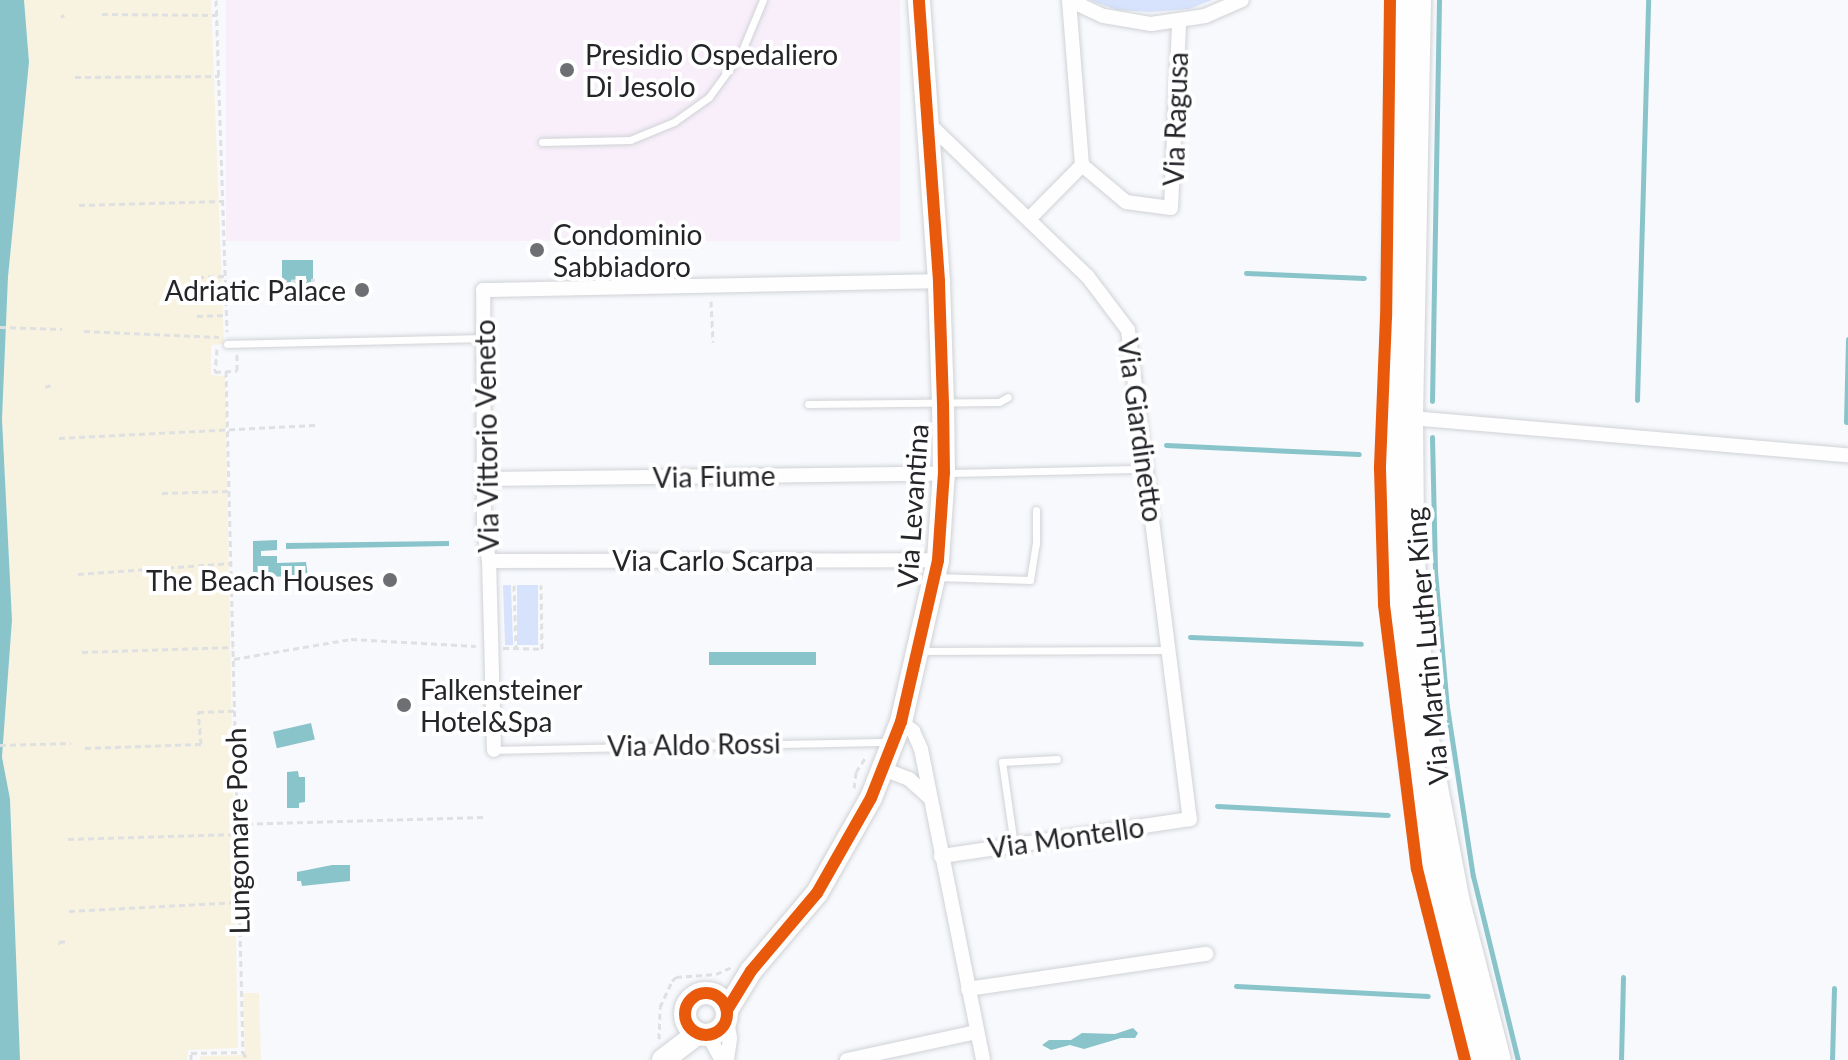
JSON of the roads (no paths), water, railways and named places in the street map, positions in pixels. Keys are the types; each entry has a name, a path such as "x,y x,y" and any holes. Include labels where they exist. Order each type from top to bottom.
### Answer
{"main road":[{"name":"Via Levantina","path":"664,1053 697,1031 719,1030 722,1007 746,966 817,893 855,830 883,769 897,732 918,651 936,568 944,473 939,281 919,0"},
{"name":"Via Martin Luther King","path":"1401,0 1394,276 1399,644 1416,790 1438,898 1478,1060"},
{"name":"Via Martin Luther King","path":"1420,0 1412,418 1413,544 1428,740 1458,898 1500,1060"},
{"name":"Via Levantina","path":"697,1031 684,1011 690,998 698,993 722,1007"}],"street":[{"path":"1029,219 1082,165 1069,0 1121,20 1151,24 1179,23 1242,0"},
{"name":"Via Ragusa","path":"1082,165 1126,202 1171,208 1179,23"},
{"name":"Via Giardinetto","path":"927,122 1088,277 1124,320 1128,330 1171,650 1190,819"},
{"name":"Via Vittorio Veneto","path":"494,750 489,561 484,528 483,290 939,281"},
{"path":"1412,418 1848,455"},
{"name":"Via Fiume","path":"484,479 944,473"},
{"name":"Via Carlo Scarpa","path":"489,561 936,568"},
{"path":"897,732 918,739 983,1060"},
{"path":"883,769 909,779 930,798"},
{"name":"Via Montello","path":"941,856 1190,819"},
{"path":"968,989 1206,954"},
{"path":"722,1007 730,1038 724,1060"},
{"path":"697,1031 724,1060"},
{"path":"847,1060 977,1032"}],"lane":[{"path":"542,142 630,140 674,122 709,97 741,53 763,0"},
{"path":"227,343 483,338"},
{"path":"808,404 943,404 999,402 1008,397"},
{"path":"944,473 1147,469"},
{"path":"936,568 1030,580 1036,544 1036,510"},
{"path":"918,651 1171,650"},
{"name":"Via Aldo Rossi","path":"494,750 897,732"},
{"path":"1014,845 1002,762 1057,759"}],"waterway":[{"path":"1432,401 1439,0"},
{"path":"1637,400 1648,0"},
{"path":"1246,273 1364,278"},
{"path":"1846,422 1848,339"},
{"path":"1432,437 1435,571 1447,707 1473,876 1518,1060"},
{"path":"1166,445 1359,454"},
{"path":"1190,637 1361,644"},
{"path":"1217,806 1388,815"},
{"path":"1621,1060 1623,977"},
{"path":"1236,986 1428,996"},
{"path":"1832,1060 1834,988"}],"place":[{"name":"Presidio Ospedaliero Di Jesolo","path":"567,70"},
{"name":"Condominio Sabbiadoro","path":"537,250"},
{"name":"Adriatic Palace","path":"362,290"},
{"name":"The Beach Houses","path":"390,580"},
{"name":"Falkensteiner Hotel&Spa","path":"404,705"}]}
